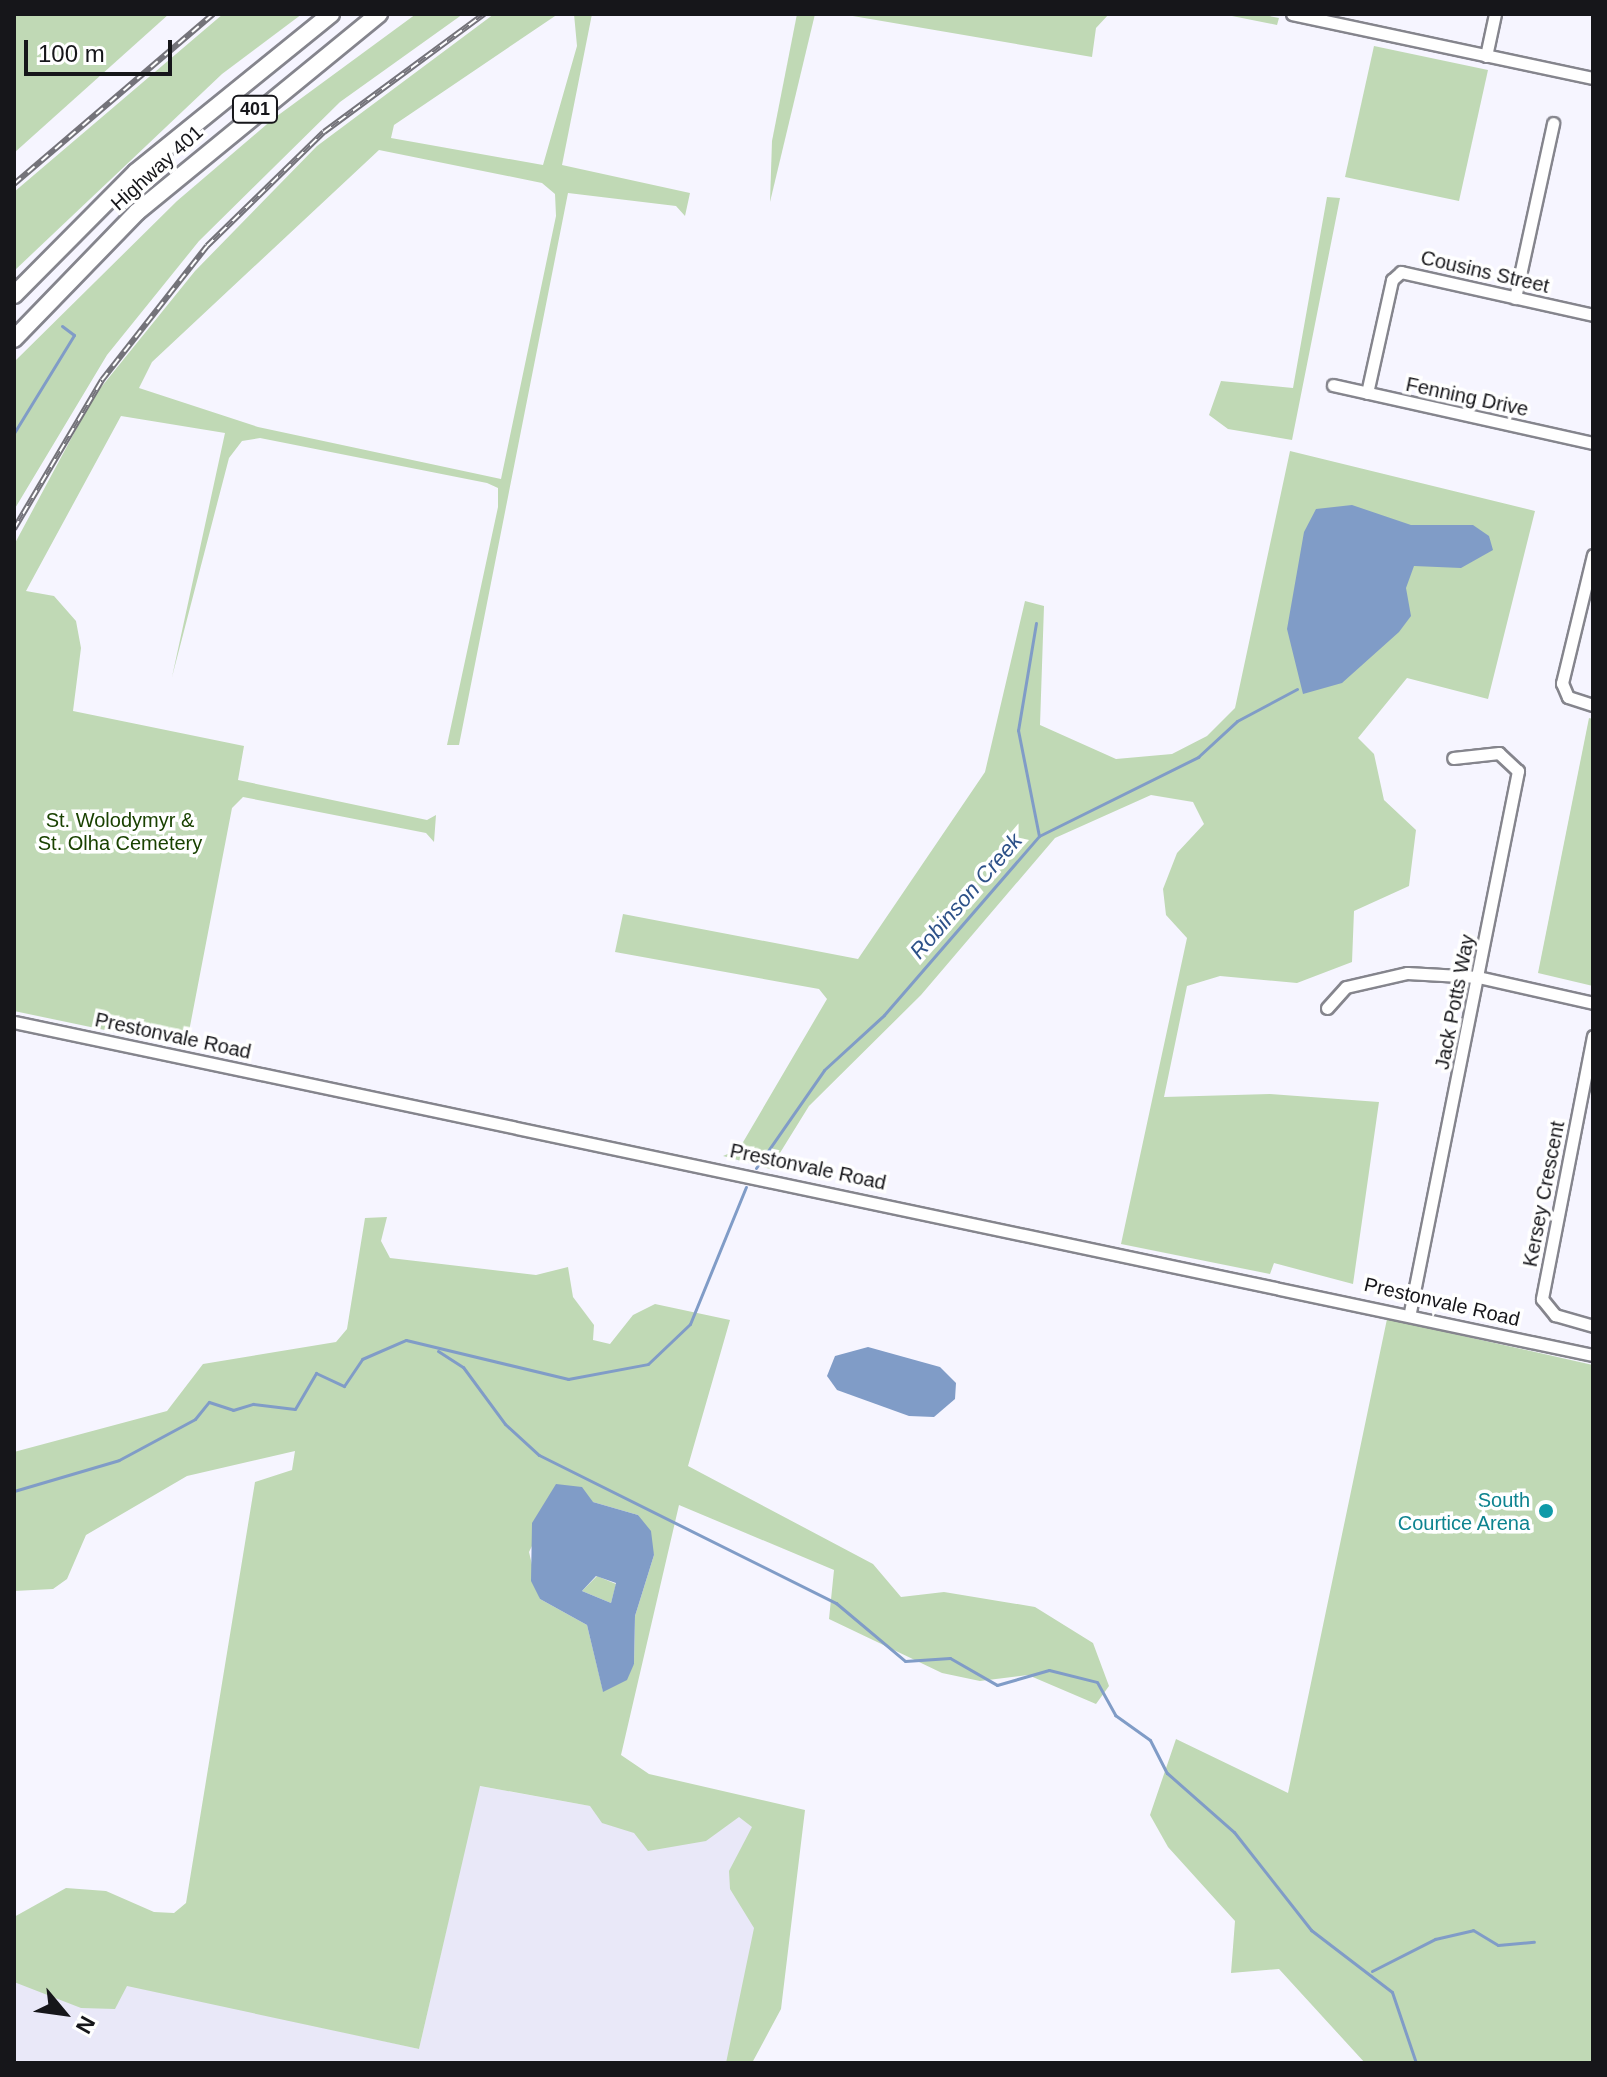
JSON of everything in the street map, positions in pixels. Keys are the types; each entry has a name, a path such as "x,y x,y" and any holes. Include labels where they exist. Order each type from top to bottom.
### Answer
{"highway":[{"name":"Highway 401","path":"14,295 136,172 331,14"},
{"name":"Highway 401","path":"14,339 137,212 379,14"}],"street":[{"path":"1292,14 1593,78"},
{"path":"1486,56 1495,14"},
{"path":"1515,298 1553,123"},
{"name":"Cousins Street","path":"1367,393 1392,280 1401,272 1593,315"},
{"name":"Fenning Drive","path":"1333,385 1593,443"},
{"path":"1593,555 1562,683 1568,697 1593,705"},
{"name":"Jack Potts Way","path":"1410,1312 1518,771 1499,753 1453,758"},
{"path":"1327,1008 1346,987 1407,973 1478,977 1593,1003"},
{"name":"Prestonvale Road","path":"14,1022 1410,1312 1593,1355"},
{"name":"Kersey Crescent","path":"1593,1036 1542,1299 1555,1315 1593,1326"}],"shaded area":[{"path":"479,1786 590,1806 800,1812 747,2063 14,2063 14,1959 419,2049"}],"green space":[{"path":"14,14 169,14 14,153"},
{"path":"223,14 302,14 222,74 14,271 14,192"},
{"path":"416,14 463,14 340,102 199,241 107,355 14,510 14,362 177,201 273,119"},
{"name":"St. Wolodymyr & St. Olha Cemetery","path":"494,14 558,14 394,125 391,138 543,165 577,46 574,14 592,14 562,165 690,193 685,216 676,206 568,193 459,745 447,745 498,507 498,488 487,483 260,438 242,441 229,458 172,677 225,433 121,416 26,591 54,596 76,621 81,648 73,711 244,746 238,780 427,820 436,815 434,842 426,833 243,797 232,808 186,1047 14,1011 14,545 94,396 195,271 317,146","holes":["379,150 542,183 555,194 556,216 501,479 258,427 139,388 152,362"]},
{"path":"797,14 815,14 770,202 772,141"},
{"path":"841,14 1109,14 1096,28 1092,57"},
{"path":"1222,14 1259,14 1279,18 1277,25"},
{"path":"1374,46 1488,70 1459,201 1345,177"},
{"path":"1327,197 1340,198 1292,440 1228,429 1209,415 1221,381 1293,388"},
{"path":"1290,451 1535,511 1488,699 1407,678 1358,738 1374,754 1384,800 1416,830 1409,886 1354,911 1352,962 1297,983 1220,976 1187,986 1164,1097 1270,1094 1379,1102 1353,1284 1274,1263 1270,1274 1121,1244 1187,938 1166,915 1163,889 1177,853 1204,824 1193,802 1151,795 1055,838 921,995 809,1106 770,1169 723,1156 739,1149 827,999 819,989 615,952 623,914 858,959 985,772 1025,601 1044,606 1040,725 1116,759 1172,754 1207,736 1235,708"},
{"path":"1589,718 1593,719 1593,986 1538,973"},
{"path":"387,1217 381,1241 390,1258 536,1275 568,1267 573,1297 594,1325 593,1340 610,1344 633,1315 655,1304 730,1320 688,1466 873,1564 901,1597 944,1592 1035,1607 1093,1643 1109,1686 1096,1704 1028,1675 980,1681 942,1673 829,1619 834,1570 679,1505 621,1755 649,1774 805,1810 781,2009 752,2063 726,2063 754,1928 730,1889 729,1871 752,1827 739,1817 706,1841 648,1851 634,1833 602,1823 590,1806 480,1786 419,2049 127,1986 115,2009 81,2008 14,1982 14,1917 66,1888 106,1891 154,1912 174,1913 186,1903 255,1482 292,1470 295,1451 187,1476 86,1535 67,1579 53,1589 14,1591 14,1452 167,1411 203,1364 336,1342 347,1329 365,1218","holes":["593,1502 638,1515 654,1555 635,1616 634,1664 603,1691 587,1625 540,1599 529,1552 538,1534"]},
{"path":"1387,1319 1593,1365 1593,2063 1365,2063 1279,1969 1231,1973 1235,1921 1168,1847 1150,1815 1176,1739 1288,1793"},
{"path":"597,1576 616,1584 611,1603 582,1591"}],"water":[{"path":"1352,505 1411,525 1473,525 1489,536 1493,550 1461,568 1414,566 1406,588 1411,616 1399,632 1342,683 1303,694 1287,629 1304,532 1316,509"},
{"path":"868,1347 940,1367 956,1383 955,1399 934,1417 909,1416 837,1390 827,1376 835,1356"},
{"path":"556,1484 582,1487 593,1502 638,1515 651,1531 654,1555 635,1616 634,1664 627,1680 603,1692 587,1625 540,1599 531,1581 532,1523","holes":["596,1576 616,1583 611,1603 582,1591"]}],"waterway":[{"path":"14,433 74,335 62,326"},
{"path":"1036,623 1018,730 1039,836"},
{"name":"Robinson Creek","path":"756,1168 824,1070 884,1015 1039,836 1198,757 1237,721 1297,689"},
{"name":"Robinson Creek","path":"14,1491 119,1460 195,1419 209,1402 233,1410 253,1404 295,1409 316,1373 344,1386 362,1359 406,1340 568,1379 648,1364 690,1324 746,1187"},
{"path":"438,1351 463,1367 505,1424 539,1455 836,1603 905,1661 950,1658 997,1685 1049,1670 1097,1682 1115,1715 1150,1740 1167,1773 1234,1832 1311,1930 1392,1992 1416,2063"},
{"path":"1372,1971 1435,1939 1473,1930 1498,1945 1534,1942"}],"railway":[{"path":"14,184 213,14"},
{"path":"14,529 102,380 207,246 324,132 484,14"}],"place":[{"name":"South Courtice Arena","path":"1546,1511"}]}
